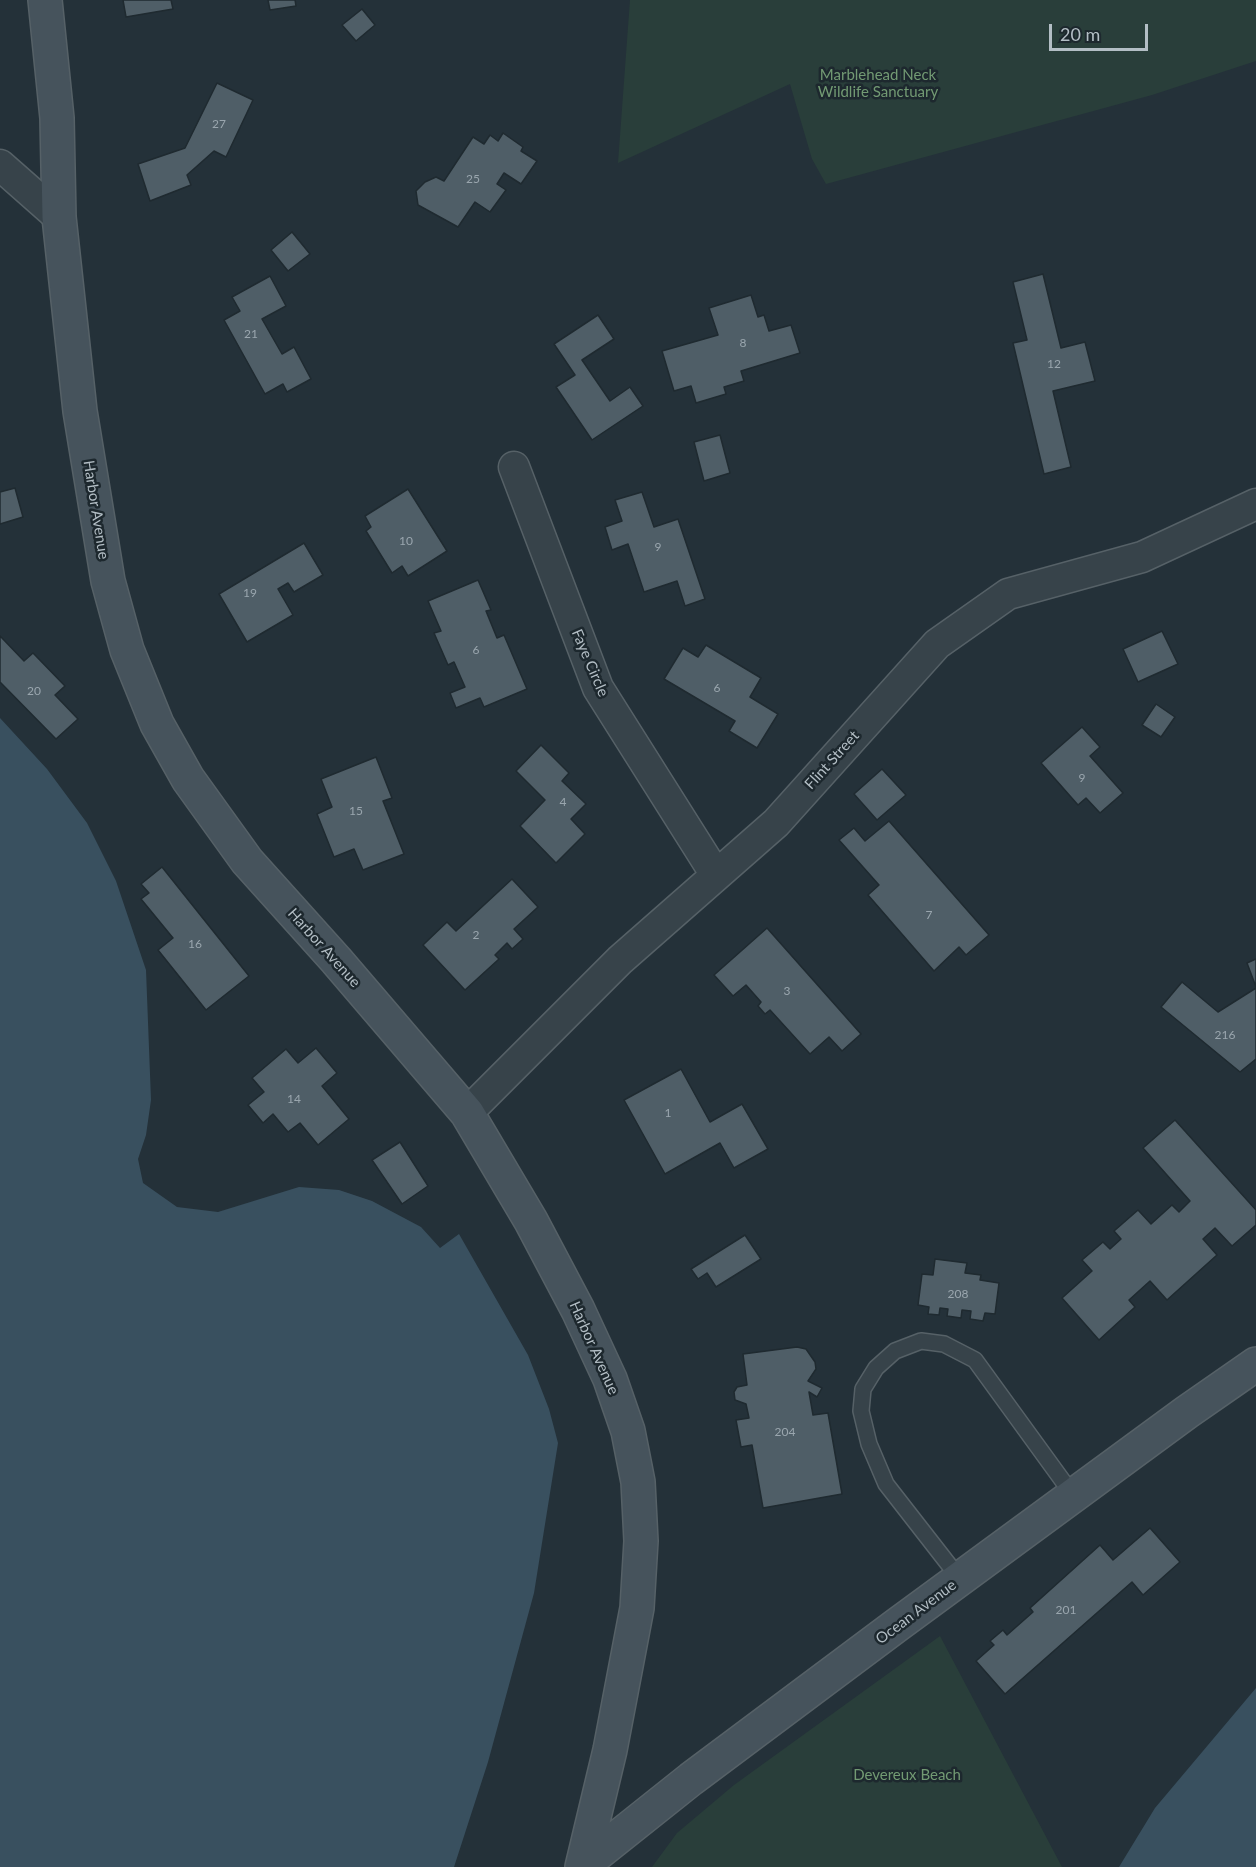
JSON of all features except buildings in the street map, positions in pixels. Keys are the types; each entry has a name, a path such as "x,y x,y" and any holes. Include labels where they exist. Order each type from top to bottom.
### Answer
{"main road":[{"name":"Harbor Avenue","path":"45,0 57,118 59,217 80,411 108,581 127,650 157,724 188,779 247,861 336,960 467,1113 531,1221 578,1310 610,1379 628,1431 638,1482 641,1542 638,1608 610,1750 582,1866"},
{"name":"Ocean Avenue","path":"582,1866 691,1779 960,1578 1186,1412 1256,1364"}],"street":[{"path":"0,165 59,217"},
{"name":"Faye Circle","path":"514,467 598,688 716,875"},
{"name":"Flint Street","path":"467,1113 620,960 776,823 937,644 1008,594 1142,557 1256,504"}],"lane":[{"path":"960,1578 886,1484 869,1444 861,1411 863,1389 876,1368 895,1351 921,1341 944,1344 975,1360 1073,1495"}],"green space":[{"name":"Marblehead Neck Wildlife Sanctuary","path":"630,0 1256,0 1256,61 1152,95 826,184 812,159 790,84 618,163"},
{"name":"Devereux Beach","path":"940,1636 1062,1867 652,1867 677,1833 734,1785"}],"water":[{"path":"0,718 47,769 87,823 116,881 146,970 151,1100 146,1135 138,1159 143,1183 177,1207 218,1212 299,1187 339,1190 372,1201 421,1227 440,1248 459,1234 528,1355 549,1409 558,1443 534,1593 488,1762 454,1867 0,1867"},
{"path":"1256,1688 1256,1867 1119,1867 1155,1808"}]}
